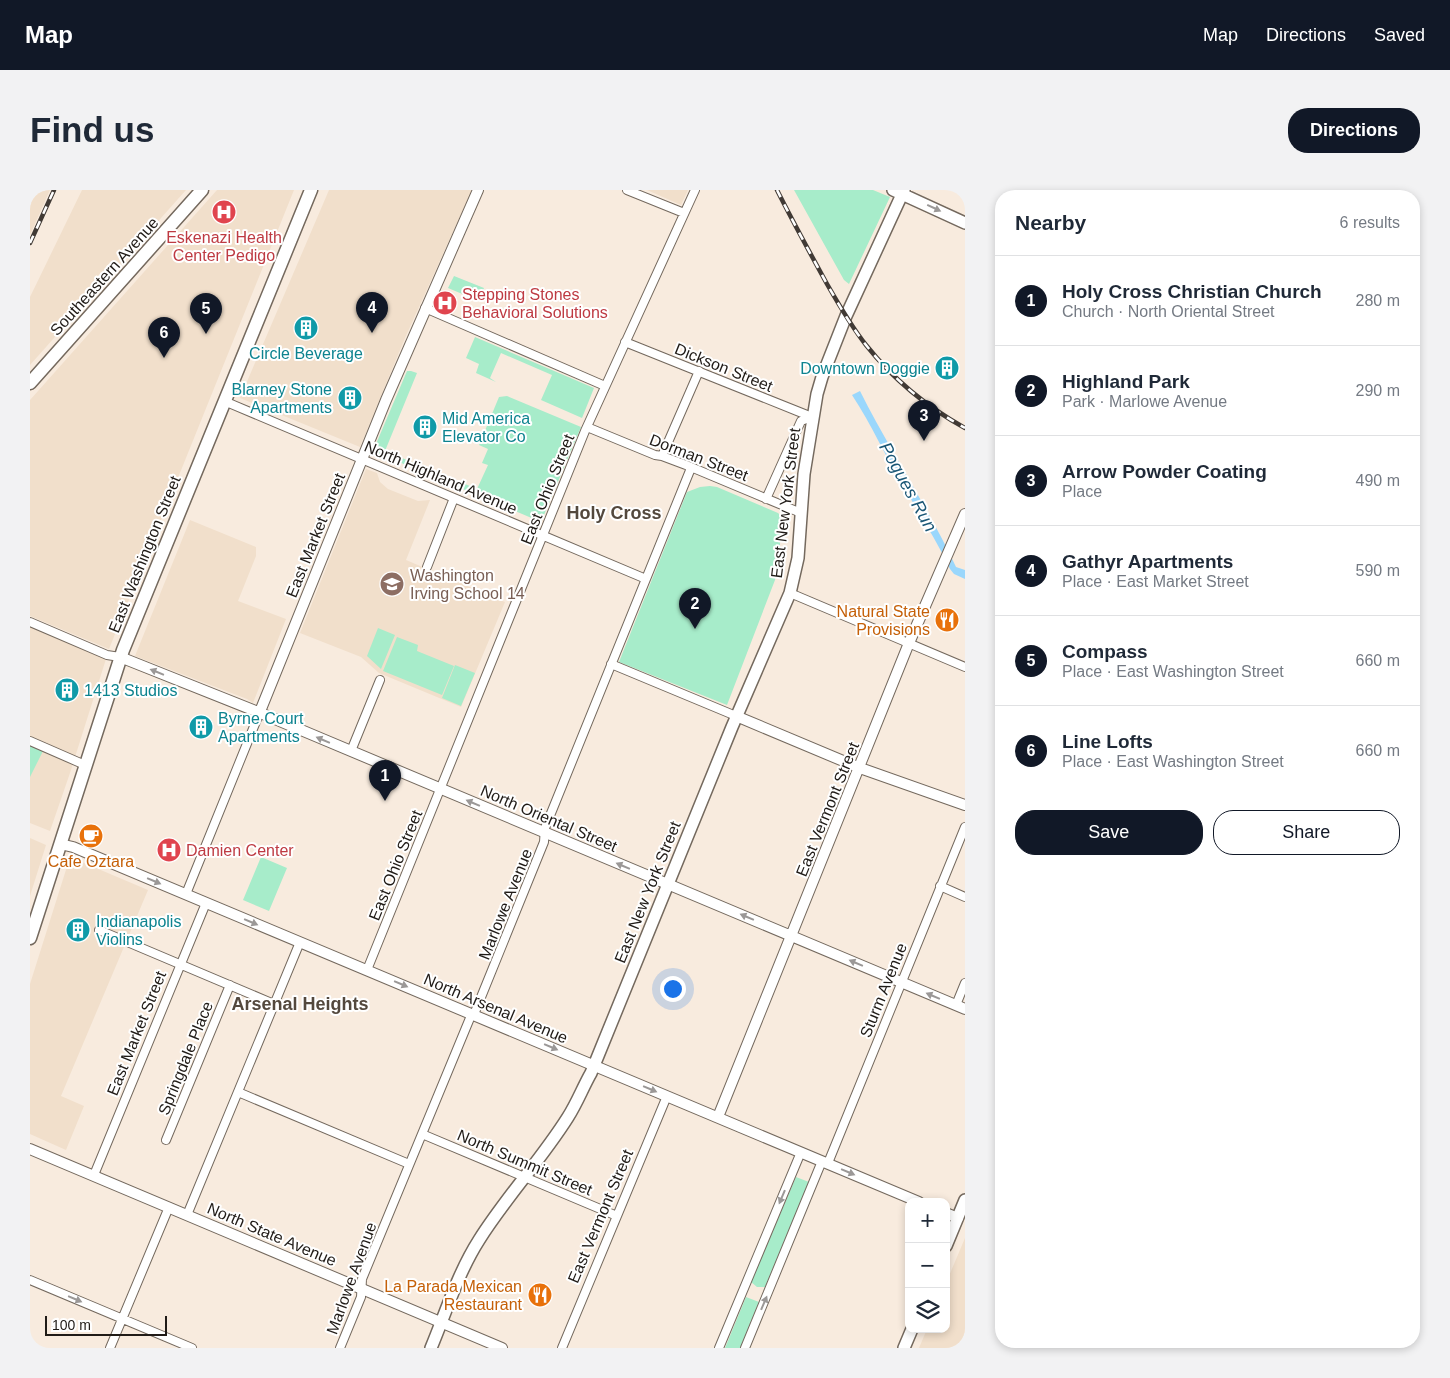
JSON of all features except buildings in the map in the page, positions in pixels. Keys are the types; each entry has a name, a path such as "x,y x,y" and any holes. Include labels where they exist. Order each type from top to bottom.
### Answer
{"main road":[{"name":"Southeastern Avenue","path":"30,383 202,190"},
{"name":"East Washington Street","path":"30,938 120,657 310,190"},
{"path":"900,191 965,223"},
{"name":"East New York Street","path":"431,1348 462,1270 474,1248 568,1116 594,1065 736,716 790,594 798,558 804,474 812,417 819,386 846,316 900,191"},
{"path":"947,1243 965,1200"},
{"path":"904,1348 910,1333"}],"street":[{"name":"East Market Street","path":"186,894 425,308 478,190"},
{"path":"627,190 684,213"},
{"name":"East Ohio Street","path":"367,970 587,427 695,190"},
{"path":"425,308 605,386"},
{"name":"Dickson Street","path":"625,342 812,417"},
{"path":"662,456 699,371"},
{"name":"North Highland Avenue","path":"224,401 646,579"},
{"name":"East New York Street","path":"766,499 801,421 812,417"},
{"name":"Dorman Street","path":"587,427 801,513"},
{"name":"Marlowe Avenue","path":"340,1348 361,1297 362,1279 544,842 544,833 691,468"},
{"path":"427,567 454,498"},
{"name":"East Vermont Street","path":"718,1117 909,644 965,514"},
{"path":"790,594 965,667"},
{"path":"30,622 107,654 120,657"},
{"name":"North Oriental Street","path":"120,657 351,751 960,1007"},
{"path":"612,664 860,768 965,805"},
{"path":"351,751 380,680"},
{"path":"30,742 85,765"},
{"name":"Sturm Avenue","path":"745,1348 965,827"},
{"name":"North Arsenal Avenue","path":"60,844 73,847 186,894 910,1198"},
{"path":"940,886 965,897"},
{"name":"East Market Street","path":"94,1176 206,903"},
{"path":"99,930 274,1004"},
{"path":"187,1215 300,942"},
{"path":"960,1007 965,983"},
{"name":"Springdale Place","path":"166,1140 230,985"},
{"path":"238,1092 410,1164"},
{"name":"East Vermont Street","path":"562,1348 667,1096"},
{"name":"North Summit Street","path":"422,1134 617,1216"},
{"name":"North State Avenue","path":"30,1148 502,1348"},
{"path":"719,1348 801,1152"},
{"path":"110,1348 169,1207"},
{"path":"950,1215 958,1218"},
{"path":"30,1280 192,1348"}],"shaded area":[{"path":"30,190 50,190 30,235"},
{"path":"82,190 186,190 30,365 30,297"},
{"path":"217,190 294,190 109,649 30,616 30,400"},
{"path":"329,190 472,190 405,338 360,447 240,398"},
{"path":"647,190 688,190 681,205"},
{"name":"Washington Irving School 14","path":"366,469 377,473 380,482 388,489 418,501 430,500 406,560 505,602 461,707 379,673 361,657 300,633"},
{"path":"190,520 256,547 256,556 238,601 286,619 253,703 135,656"},
{"path":"30,626 106,659 50,831 30,823"},
{"path":"30,838 46,845 30,896"},
{"path":"70,857 148,890 61,1096 84,1106 66,1150 30,1134 30,984"},
{"path":"965,1238 965,1348 919,1348 925,1333 950,1333 950,1274"}],"green space":[{"path":"794,190 873,190 890,197 849,284 844,280"},
{"path":"454,276 484,288 479,301 448,288"},
{"path":"475,337 594,388 582,418 541,400 552,375 501,353 490,378 496,382 476,373 479,364 466,358"},
{"path":"407,371 417,373 385,451 477,489 488,465 482,463 488,449 479,445 499,397 507,396 581,427 541,522 373,451"},
{"path":"700,487 717,487 778,513 782,517 775,580 727,705 619,662 687,492"},
{"path":"378,628 395,635 381,669 367,656"},
{"path":"397,637 418,645 417,651 454,666 442,695 383,671"},
{"path":"455,665 475,673 461,706 442,698"},
{"path":"30,746 43,751 30,777"},
{"path":"261,857 287,868 269,911 243,900"},
{"path":"796,1177 809,1182 765,1287 757,1287 751,1282"},
{"path":"746,1297 759,1302 740,1348 725,1348"}],"water":[{"name":"Pogues Run","path":"860,391 956,567 965,570 965,579 954,574 950,569 852,395"}],"railway":[{"path":"30,243 54,190"},
{"path":"777,190 832,292 850,323 866,345 899,381 937,411 965,428"}],"place":[{"name":"Eskenazi Health Center Pedigo","path":"224,212"},
{"name":"Stepping Stones Behavioral Solutions","path":"445,303"},
{"name":"Circle Beverage","path":"306,328"},
{"name":"Gathyr Apartments","path":"372,333"},
{"name":"Compass","path":"206,334"},
{"name":"Line Lofts","path":"164,358"},
{"name":"Downtown Doggie","path":"947,368"},
{"name":"Blarney Stone Apartments","path":"350,398"},
{"name":"Mid America Elevator Co","path":"425,427"},
{"name":"Arrow Powder Coating","path":"924,441"},
{"name":"Washington Irving School 14","path":"392,584"},
{"name":"Natural State Provisions","path":"947,620"},
{"name":"Highland Park","path":"695,629"},
{"name":"1413 Studios","path":"67,690"},
{"name":"Byrne Court Apartments","path":"201,727"},
{"name":"Holy Cross Christian Church","path":"385,801"},
{"name":"Cafe Oztara","path":"91,836"},
{"name":"Damien Center","path":"169,850"},
{"name":"Indianapolis Violins","path":"78,930"},
{"name":"La Parada Mexican Restaurant","path":"540,1295"}],"district":[{"name":"Holy Cross","path":"614,513"},
{"name":"Arsenal Heights","path":"300,1004"}]}
